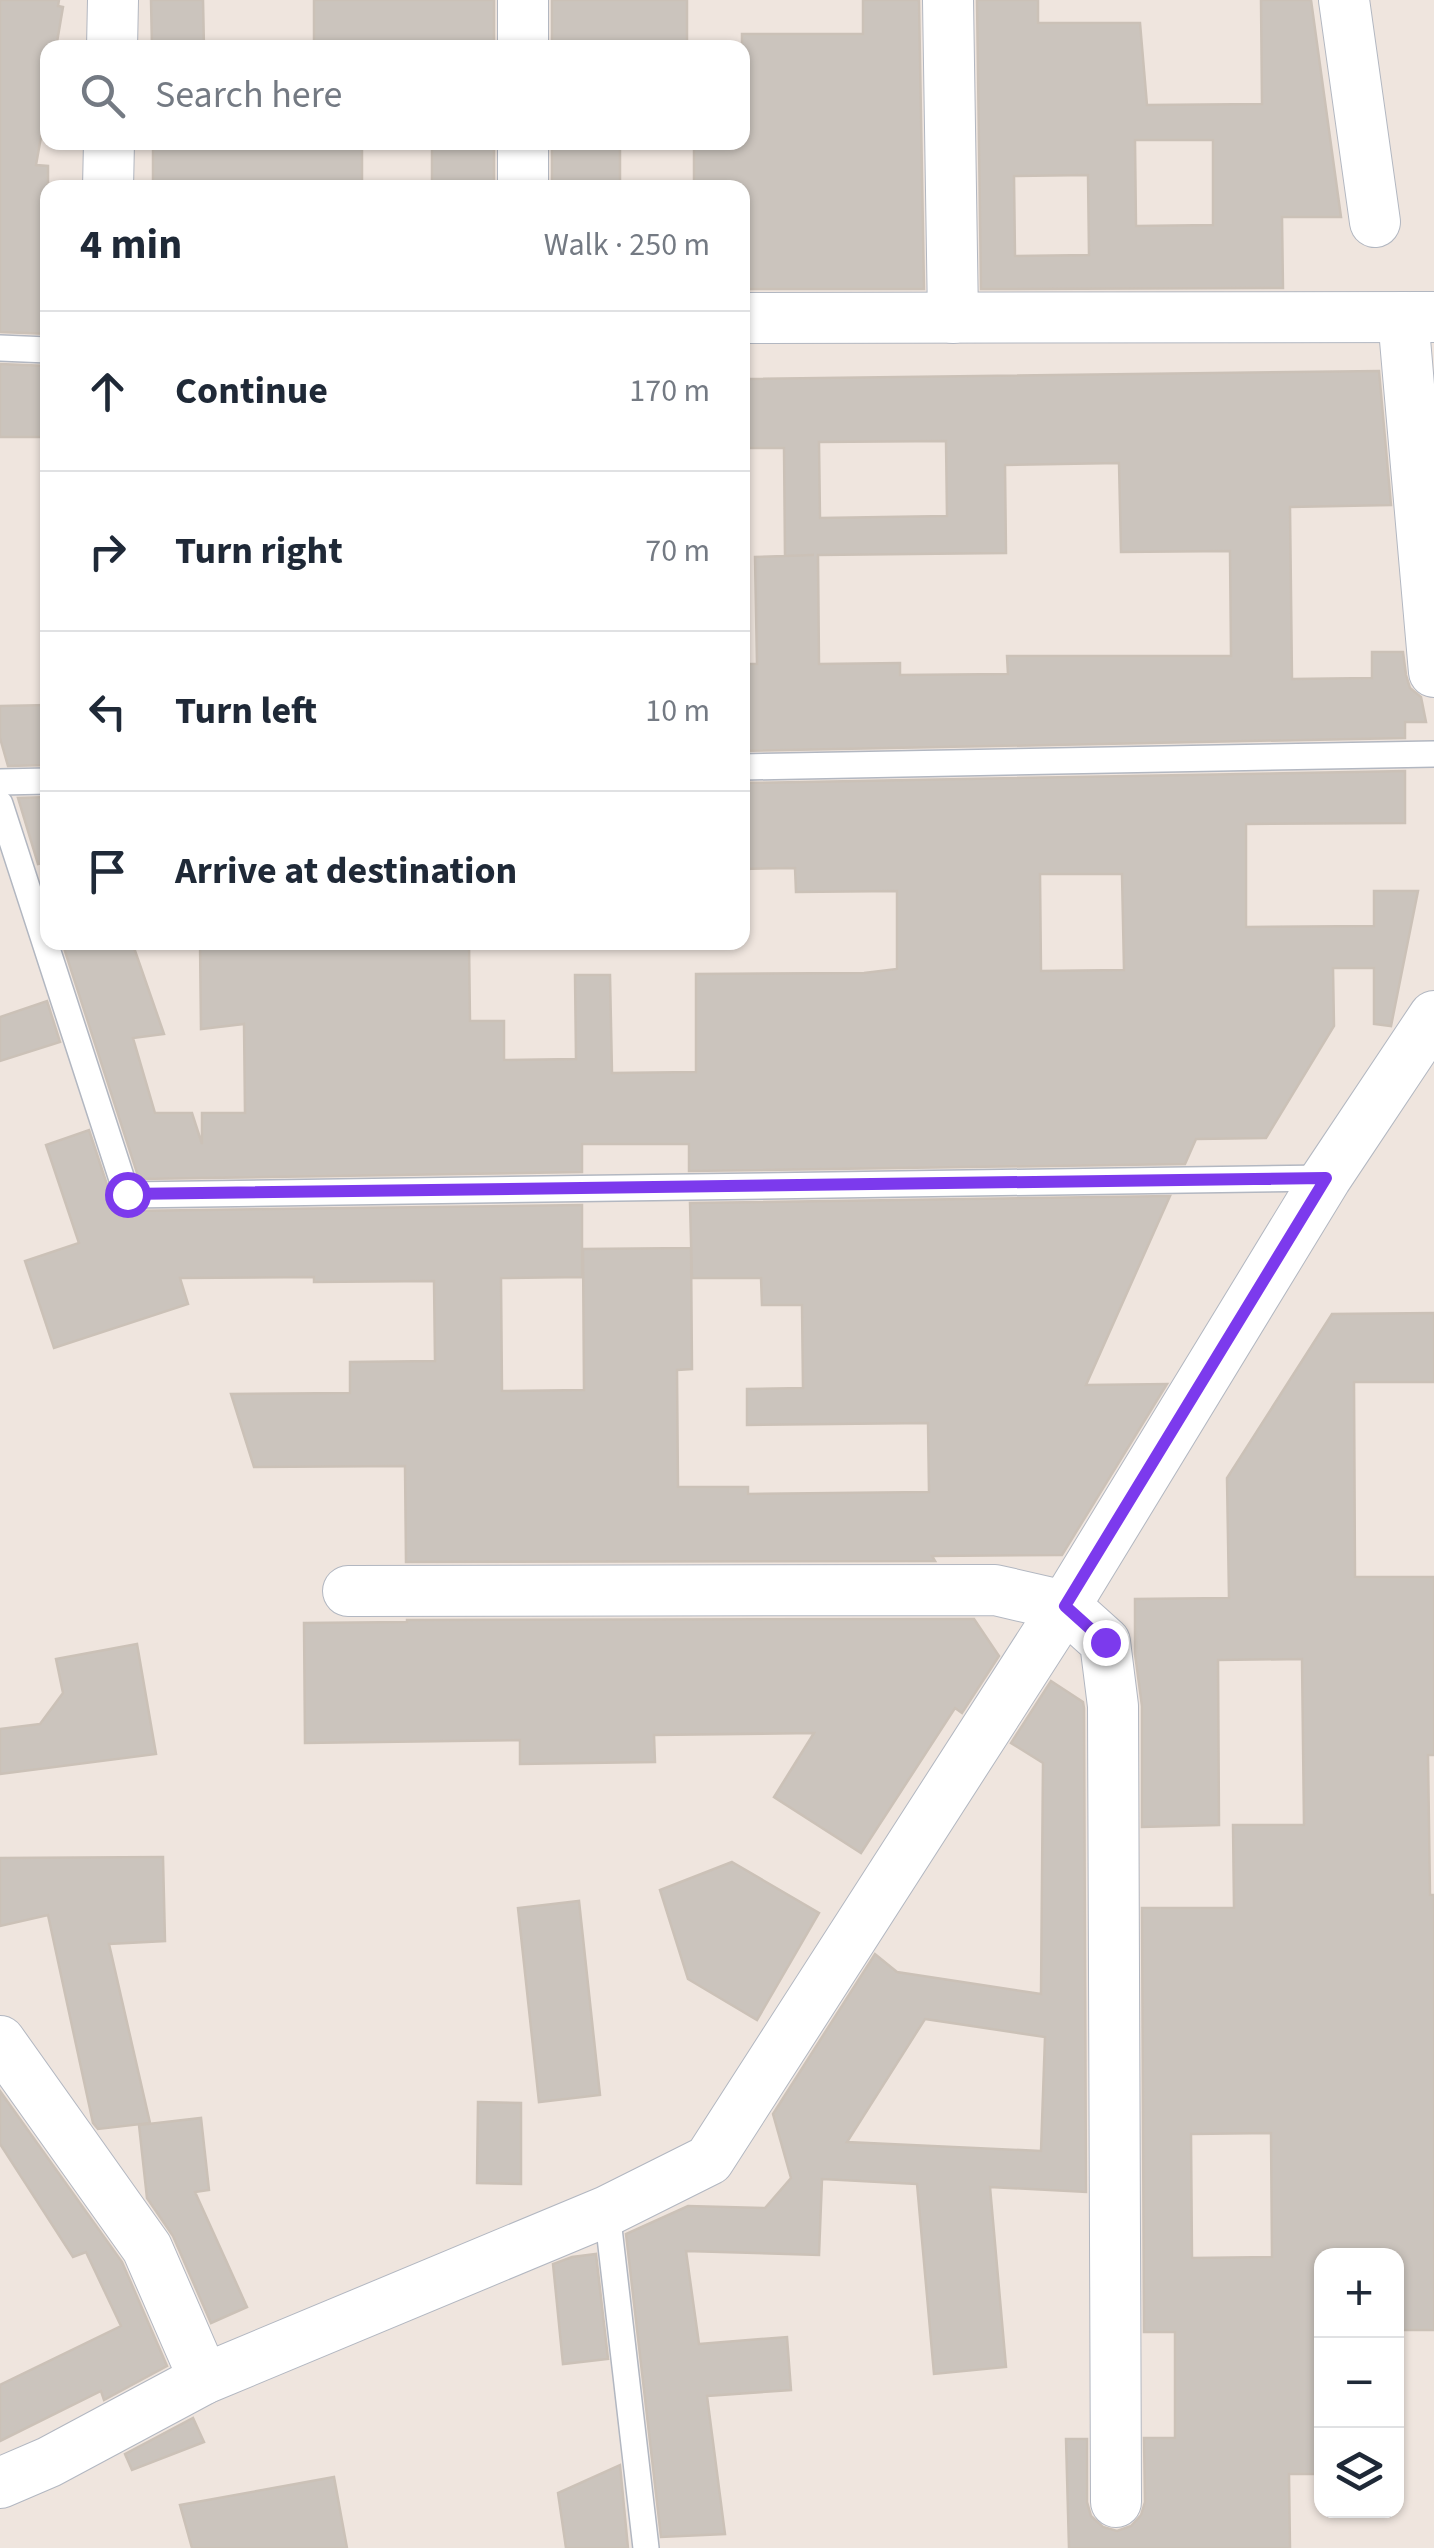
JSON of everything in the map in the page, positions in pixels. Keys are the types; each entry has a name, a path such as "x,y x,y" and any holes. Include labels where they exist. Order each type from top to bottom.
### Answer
{"street":[{"path":"112,40 113,0"},
{"path":"523,40 524,0"},
{"path":"948,0 952,318"},
{"path":"1344,0 1375,222"},
{"path":"108,180 109,150"},
{"path":"523,150 523,180"},
{"path":"750,318 1418,317 1434,672"},
{"path":"0,2483 49,2462 204,2379 606,2211 709,2160 1065,1606 1326,1178 1433,1018"},
{"path":"348,1591 996,1590 1065,1606 1105,1642 1113,1706 1116,2502"},
{"path":"0,2041 147,2248 204,2379"}],"lane":[{"path":"0,348 40,350"},
{"path":"750,768 1434,754"},
{"path":"0,782 40,781"},
{"path":"0,804 40,927"},
{"path":"48,950 127,1194 1326,1178"},
{"path":"606,2211 646,2548"}],"building":[{"path":"0,0 59,0 58,6 63,7 57,40 40,40 40,143 36,165 48,166 48,180 40,180 40,334 0,332"},
{"path":"151,0 203,0 204,40 152,40"},
{"path":"314,0 494,0 494,40 314,40"},
{"path":"552,0 687,0 687,40 552,40"},
{"path":"863,0 919,0 924,289 750,289 750,180 694,180 694,150 750,150 750,40 742,40 742,34 863,34"},
{"path":"977,0 1038,0 1038,23 1140,23 1147,105 1262,104 1261,0 1311,0 1341,217 1282,217 1283,288 981,289","holes":["1135,140 1213,140 1213,225 1136,226","1088,175 1089,255 1015,256 1014,176"]},
{"path":"153,150 362,150 362,180 153,180"},
{"path":"432,150 494,150 494,180 432,180"},
{"path":"552,150 620,150 620,180 552,180"},
{"path":"0,364 40,366 40,437 0,437"},
{"path":"1379,371 1391,505 1290,507 1292,679 1372,678 1372,652 1403,652 1410,688 1421,697 1426,722 1405,722 1405,738 750,751 750,664 757,664 755,557 785,556 784,448 750,448 750,379","holes":["946,441 947,516 820,518 819,442","1119,463 1121,552 1230,551 1231,656 1007,656 1008,674 900,675 900,663 819,664 818,555 1006,553 1005,465"]},
{"path":"40,705 40,765 8,766 0,738 0,706"},
{"path":"1405,771 1405,823 1246,824 1246,927 1374,926 1374,891 1418,891 1391,1026 1374,1024 1374,968 1333,968 1334,1026 1266,1138 1196,1139 1185,1164 689,1171 689,1144 582,1144 582,1172 139,1179 65,950 135,950 164,1034 133,1038 155,1113 192,1113 202,1144 202,1113 245,1113 244,1024 201,1029 200,950 469,950 470,1021 504,1021 504,1060 576,1059 575,975 610,975 612,1073 696,1072 696,974 864,973 897,969 897,891 796,892 795,868 750,869 750,783","holes":["1040,874 1122,874 1124,970 1041,971"]},
{"path":"40,797 40,864 38,864 18,798"},
{"path":"47,1001 60,1042 0,1061 0,1017"},
{"path":"89,1130 112,1200 126,1211 582,1205 582,1277 501,1278 502,1391 584,1390 583,1249 691,1248 692,1369 677,1370 678,1487 748,1487 748,1494 929,1492 928,1423 747,1425 747,1389 803,1388 802,1305 762,1305 761,1278 692,1278 690,1203 1170,1196 1086,1385 1167,1384 1062,1555 932,1556 935,1561 406,1562 405,1466 254,1467 231,1394 350,1393 350,1362 435,1361 434,1281 180,1278 188,1304 54,1348 25,1261 79,1243 46,1145"},
{"path":"1434,1313 1434,1382 1354,1382 1355,1577 1434,1577 1434,1755 1428,1755 1430,1895 1434,1895 1434,2330 1404,2330 1404,2248 1314,2248 1314,2474 1289,2474 1290,2548 1069,2548 1066,2439 1087,2439 1087,2502 1091,2516 1103,2527 1117,2531 1131,2526 1141,2515 1145,2502 1144,2438 1175,2438 1175,2332 1144,2332 1142,1908 1234,1908 1233,1825 1304,1825 1302,1659 1218,1660 1219,1825 1142,1827 1142,1706 1135,1654 1135,1599 1229,1598 1227,1478 1332,1314","holes":["1271,2133 1272,2257 1192,2258 1191,2134"]},
{"path":"974,1619 999,1656 962,1713 955,1708 861,1853 774,1797 814,1733 654,1735 655,1762 520,1764 520,1740 305,1743 304,1623"},
{"path":"137,1644 156,1754 0,1774 0,1729 40,1724 63,1693 56,1659"},
{"path":"1051,1681 1083,1702 1086,2192 990,2187 1006,2367 934,2374 917,2184 822,2179 819,2255 686,2251 699,2344 787,2337 791,2390 707,2396 725,2534 661,2537 626,2234 688,2206 765,2208 791,2178 773,2114 875,1954 897,1972 1041,1994 1043,1763 1011,1743","holes":["925,2019 1045,2037 1041,2151 847,2142"]},
{"path":"163,1857 165,1941 109,1944 150,2123 98,2129 93,2123 48,1915 0,1926 0,1858"},
{"path":"732,1862 819,1913 757,2020 688,1979 660,1890"},
{"path":"579,1901 600,2095 539,2102 518,1908"},
{"path":"0,2091 122,2262 167,2366 104,2400 101,2391 0,2441 0,2385 121,2326 86,2252 73,2257 0,2144"},
{"path":"478,2102 521,2103 521,2184 477,2183"},
{"path":"201,2118 209,2190 195,2192 247,2307 211,2323 173,2236 147,2198 139,2125"},
{"path":"596,2254 608,2359 563,2364 553,2264"},
{"path":"193,2418 204,2442 132,2470 125,2454"},
{"path":"620,2465 628,2548 566,2548 558,2493"},
{"path":"334,2477 347,2548 192,2548 180,2505"}],"route":[{"path":"127,1194 1326,1178 1065,1606 1105,1642"}]}
